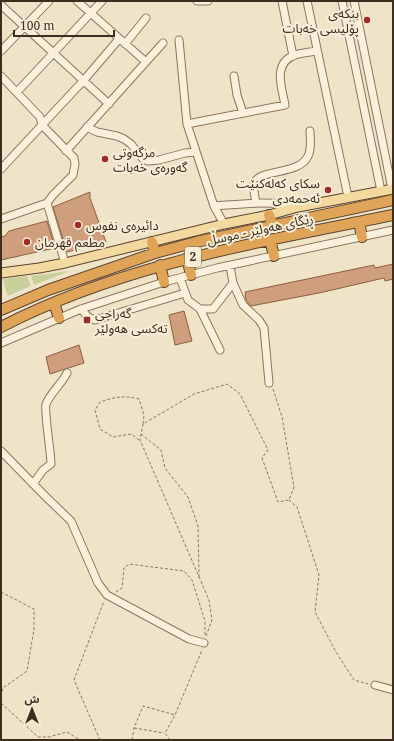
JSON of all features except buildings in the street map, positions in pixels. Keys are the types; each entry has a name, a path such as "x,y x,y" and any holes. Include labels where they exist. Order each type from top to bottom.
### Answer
{"highway":[{"name":"ڕێگای هەولێر - موسڵ","path":"1,310 48,290 155,253 196,242 393,200"},
{"path":"270,215 272,226"},
{"name":"ڕێگای هەولێر - موسڵ","path":"1,327 54,303 100,285 187,258 393,215"},
{"path":"359,222 362,237"},
{"path":"270,240 274,256"},
{"path":"152,242 155,253"},
{"path":"187,258 192,275"},
{"path":"160,266 164,282"},
{"path":"54,303 59,318"}],"main road":[{"path":"1,272 39,268 65,263 224,224 270,215 298,207 392,189"}],"street":[{"path":"1,51 26,27 49,1"},
{"path":"77,1 146,62"},
{"path":"17,92 102,1"},
{"path":"197,1 208,1"},
{"path":"282,1 293,56"},
{"path":"307,1 348,197"},
{"path":"381,190 343,2 354,1 391,172 392,189"},
{"path":"1,4 109,104"},
{"path":"125,44 146,18"},
{"path":"1,169 84,80 119,38"},
{"path":"179,40 187,124 214,206 224,224"},
{"path":"66,151 163,43"},
{"path":"187,124 285,105 279,73 281,65 293,56 317,51"},
{"path":"1,76 40,117 42,125 74,158 75,169 73,175 47,203 1,219"},
{"path":"234,76 237,95 243,113"},
{"path":"88,127 98,132 124,139 131,144 143,159 148,161 159,160 185,152 195,152"},
{"path":"256,203 254,185 256,180 262,176 295,168 304,162 308,156 310,147 310,131"},
{"path":"378,177 391,172"},
{"path":"47,203 65,263"},
{"path":"214,206 283,203 298,207"},
{"path":"1,343 81,309 164,282 393,230"},
{"path":"230,266 233,283 243,305 259,320 264,328 271,386"},
{"path":"180,278 188,300 200,309 220,350"},
{"path":"200,309 213,309 233,283"},
{"path":"81,309 88,317 95,320 185,292"},
{"path":"33,484 43,470 51,464 45,406 67,373"},
{"path":"1,451 71,521 98,583 106,595 189,639 204,643"},
{"path":"375,686 393,690"}],"path":[{"path":"143,424 194,394 227,384 240,394 268,450 262,458 278,502 289,500"},
{"path":"271,386 282,417 294,488 289,500"},
{"path":"100,740 74,680 106,595 115,593 122,588 124,568 129,564 184,571 192,580 205,621 205,639 212,620 209,600 140,440 144,415 139,399 127,396 115,397 100,402 95,410 100,429 113,437 131,434 140,440"},
{"path":"141,434 161,450 165,468 188,497 198,526 199,578"},
{"path":"289,500 297,507 319,575 315,612 336,652 354,680 375,686"},
{"path":"1,592 34,609 34,629 27,671 3,688 1,696"},
{"path":"165,733 175,715 204,643"},
{"path":"1,703 38,737 49,737 67,732 80,740"},
{"path":"132,740 134,728 143,706 175,715"},
{"path":"134,728 165,733 170,740"}],"green space":[{"path":"70,271 34,285 31,276"},
{"path":"27,276 31,286 8,296 3,279"}],"place":[{"name":"بنکەی پۆلیسی خەبات","path":"367,20"},
{"name":"مزگەوتى گەورەى خەبات","path":"105,159"},
{"name":"سکای کەلەکنێت ئەحمەدی","path":"328,190"},
{"name":"دائیرەی نفوس","path":"78,225"},
{"name":"مطعم قهرمان","path":"27,242"},
{"name":"گەراجی تەکسی هەولێر","path":"87,320"}]}
